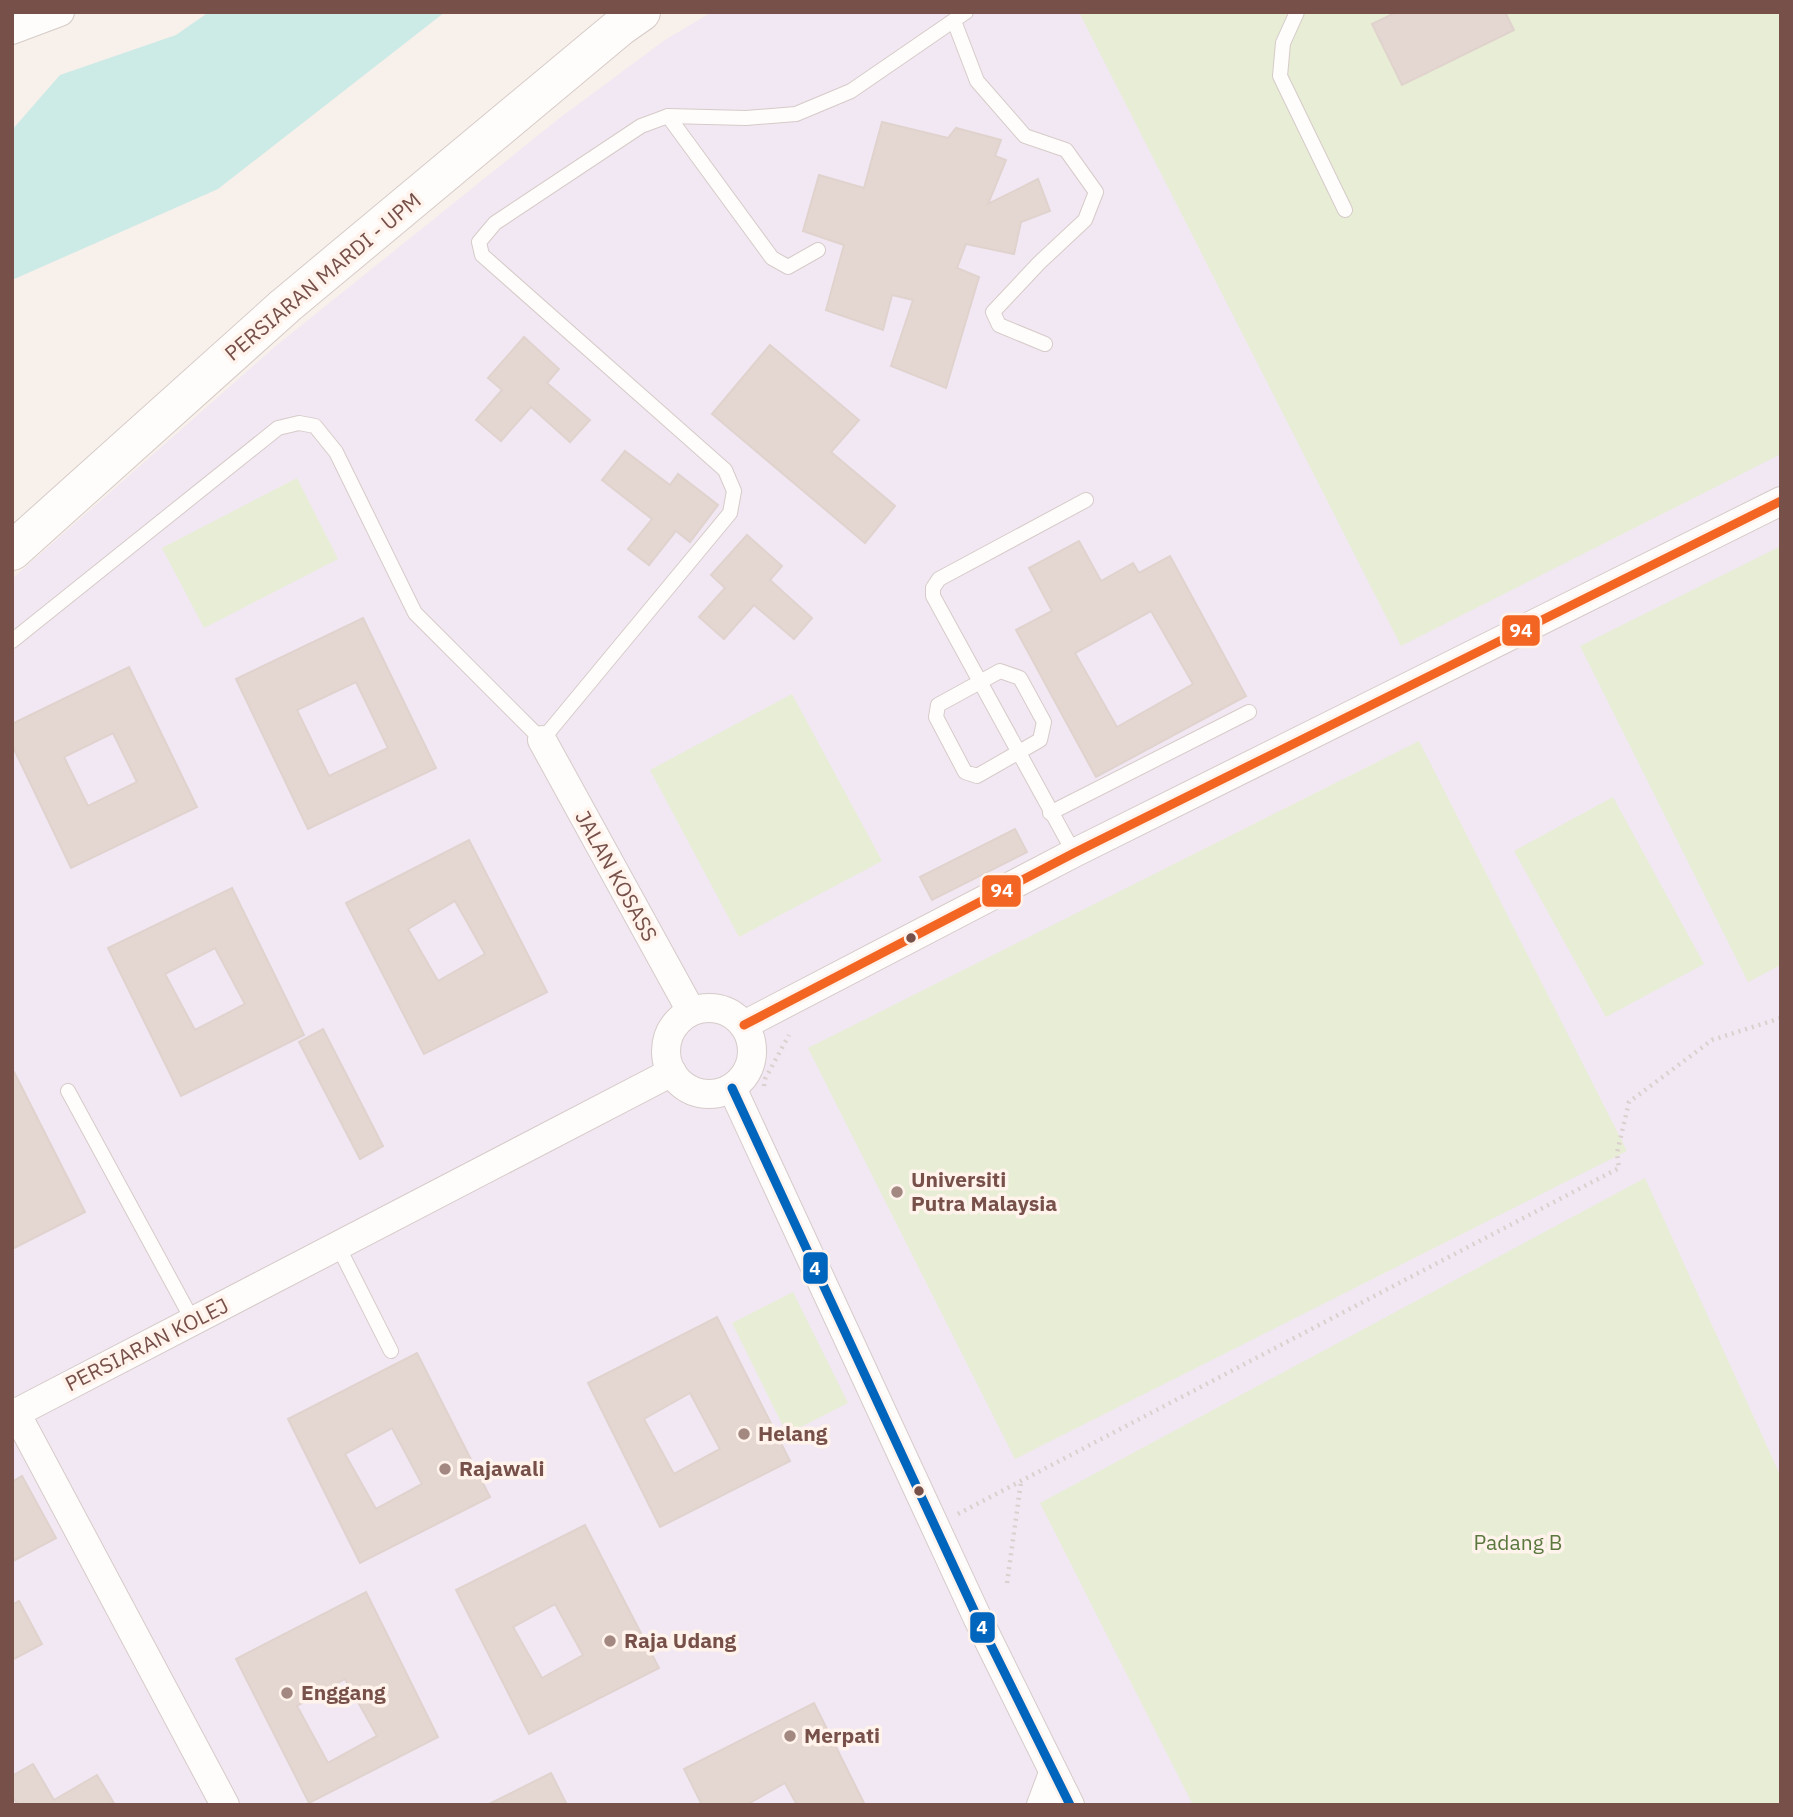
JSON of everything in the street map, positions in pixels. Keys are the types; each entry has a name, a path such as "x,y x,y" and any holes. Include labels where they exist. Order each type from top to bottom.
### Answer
{"street":[{"path":"12,30 60,12"},
{"name":"PERSIARAN MARDI - UPM","path":"12,551 285,306 641,12"},
{"path":"744,1025 1074,853 1781,501"},
{"name":"JALAN KOSASS","path":"542,740 691,1012"},
{"path":"707,1007 721,1009 734,1015 744,1025 751,1038 752,1059 743,1078 732,1088 720,1093 692,1091 672,1072 667,1058 667,1043 672,1029 681,1017 691,1012 707,1007"},
{"name":"PERSIARAN KOLEJ","path":"225,1805 14,1413 672,1072"},
{"path":"732,1088 978,1619 1070,1805"},
{"path":"1041,1805 1053,1773"}],"lane":[{"path":"12,641 278,428 299,423 315,426 336,452 415,613 542,740 730,513 734,491 725,470 482,256 479,242 495,223 506,215 641,126 668,116 746,118 796,114 851,91 966,12"},
{"path":"1297,12 1283,43 1280,76 1345,210"},
{"path":"954,22 977,81 1025,135 1066,150 1096,192 1085,220 1039,263 993,312 999,325 1045,344"},
{"path":"668,116 772,258 788,267 818,250"},
{"path":"1074,853 933,596 933,588 939,579 1086,500"},
{"path":"1000,671 1020,678 1044,722 1040,740 1018,753 977,776 965,772 936,718 938,705 1000,671"},
{"path":"1050,813 1249,712"},
{"path":"68,1091 193,1321"},
{"path":"338,1246 391,1351"}],"path":[{"path":"937,1527 970,1506 1619,1168 1617,1153 1629,1102 1712,1040 1781,1018"},
{"path":"754,1135 765,1079 787,1037 796,1026"},
{"path":"1007,1583 1021,1481"}],"shaded area":[{"name":"Universiti Putra Malaysia","path":"712,12 1781,12 1781,1805 12,1805 12,579 277,345 561,117 665,40"}],"green space":[{"path":"1079,12 1781,12 1781,454 1401,646"},
{"path":"297,478 338,559 204,628 162,548"},
{"path":"1781,546 1781,965 1748,982 1580,646"},
{"path":"792,694 882,861 739,937 650,770"},
{"path":"1419,741 1627,1151 1015,1459 808,1048"},
{"path":"1613,797 1704,964 1606,1017 1514,851"},
{"name":"Padang B","path":"1645,1178 1781,1477 1781,1805 1193,1805 1040,1503"},
{"path":"793,1292 848,1403 787,1434 732,1323"}],"water":[{"path":"209,12 445,12 218,189 12,280 12,130 60,75 176,35"}],"building":[{"path":"1397,12 1505,12 1514,30 1402,85 1372,24"},
{"path":"882,122 948,138 956,128 1001,140 995,156 1006,160 988,204 1038,179 1050,211 1021,222 1014,254 966,244 957,268 979,277 946,388 891,366 913,300 892,295 883,330 826,310 844,245 803,231 819,175 864,188"},
{"path":"524,337 559,369 547,383 590,420 570,442 531,407 501,441 476,420 502,390 488,378"},
{"path":"770,345 859,420 831,452 895,506 865,543 712,414"},
{"path":"625,451 670,485 678,474 718,505 690,542 676,531 649,565 628,549 652,519 602,480"},
{"path":"747,535 782,566 770,580 812,618 794,639 754,605 724,639 699,617 725,588 711,575"},
{"path":"1079,541 1101,581 1133,563 1139,573 1170,556 1246,696 1096,777 1016,630 1052,611 1029,568","holes":["1151,611 1193,684 1117,727 1075,653"]},
{"path":"363,618 436,768 308,829 236,679","holes":["356,682 388,748 329,776 297,710"]},
{"path":"129,667 197,807 71,868 12,745 12,724","holes":["113,733 137,782 88,806 64,757"]},
{"path":"1015,829 1027,852 932,900 920,877"},
{"path":"469,840 547,992 424,1054 346,903","holes":["455,901 485,954 438,981 408,929"]},
{"path":"232,888 304,1035 181,1096 108,948","holes":["215,948 245,1004 195,1030 165,974"]},
{"path":"323,1029 383,1146 360,1159 299,1042"},
{"path":"14,1072 85,1212 12,1249 12,1073"},
{"name":"Helang","path":"717,1317 790,1461 660,1527 588,1383","holes":["690,1393 720,1449 674,1474 644,1419"]},
{"name":"Rajawali","path":"417,1353 490,1497 360,1563 288,1419","holes":["392,1428 422,1484 376,1509 345,1454"]},
{"path":"22,1476 56,1538 13,1561 12,1482"},
{"name":"Raja Udang","path":"585,1525 659,1668 529,1734 456,1590","holes":["555,1604 583,1655 542,1678 513,1627"]},
{"name":"Enggang","path":"366,1592 438,1737 309,1803 236,1659","holes":["345,1679 377,1736 328,1763 297,1706"]},
{"path":"19,1601 42,1644 12,1660 12,1605"},
{"name":"Merpati","path":"814,1703 865,1805 797,1805 785,1783 746,1805 702,1805 684,1769"},
{"path":"33,1764 54,1800 97,1775 115,1805 18,1805 12,1796 12,1776"},
{"path":"551,1773 567,1805 487,1805"}],"transit line":[{"name":"94","path":"744,1025 1074,853 1781,501"},
{"name":"4","path":"732,1088 978,1619 1070,1805"}],"place":[{"name":"Universiti Putra Malaysia","path":"897,1192"},
{"name":"Helang","path":"744,1434"},
{"name":"Rajawali","path":"445,1469"},
{"name":"Raja Udang","path":"610,1641"},
{"name":"Enggang","path":"287,1693"},
{"name":"Merpati","path":"790,1736"}]}
